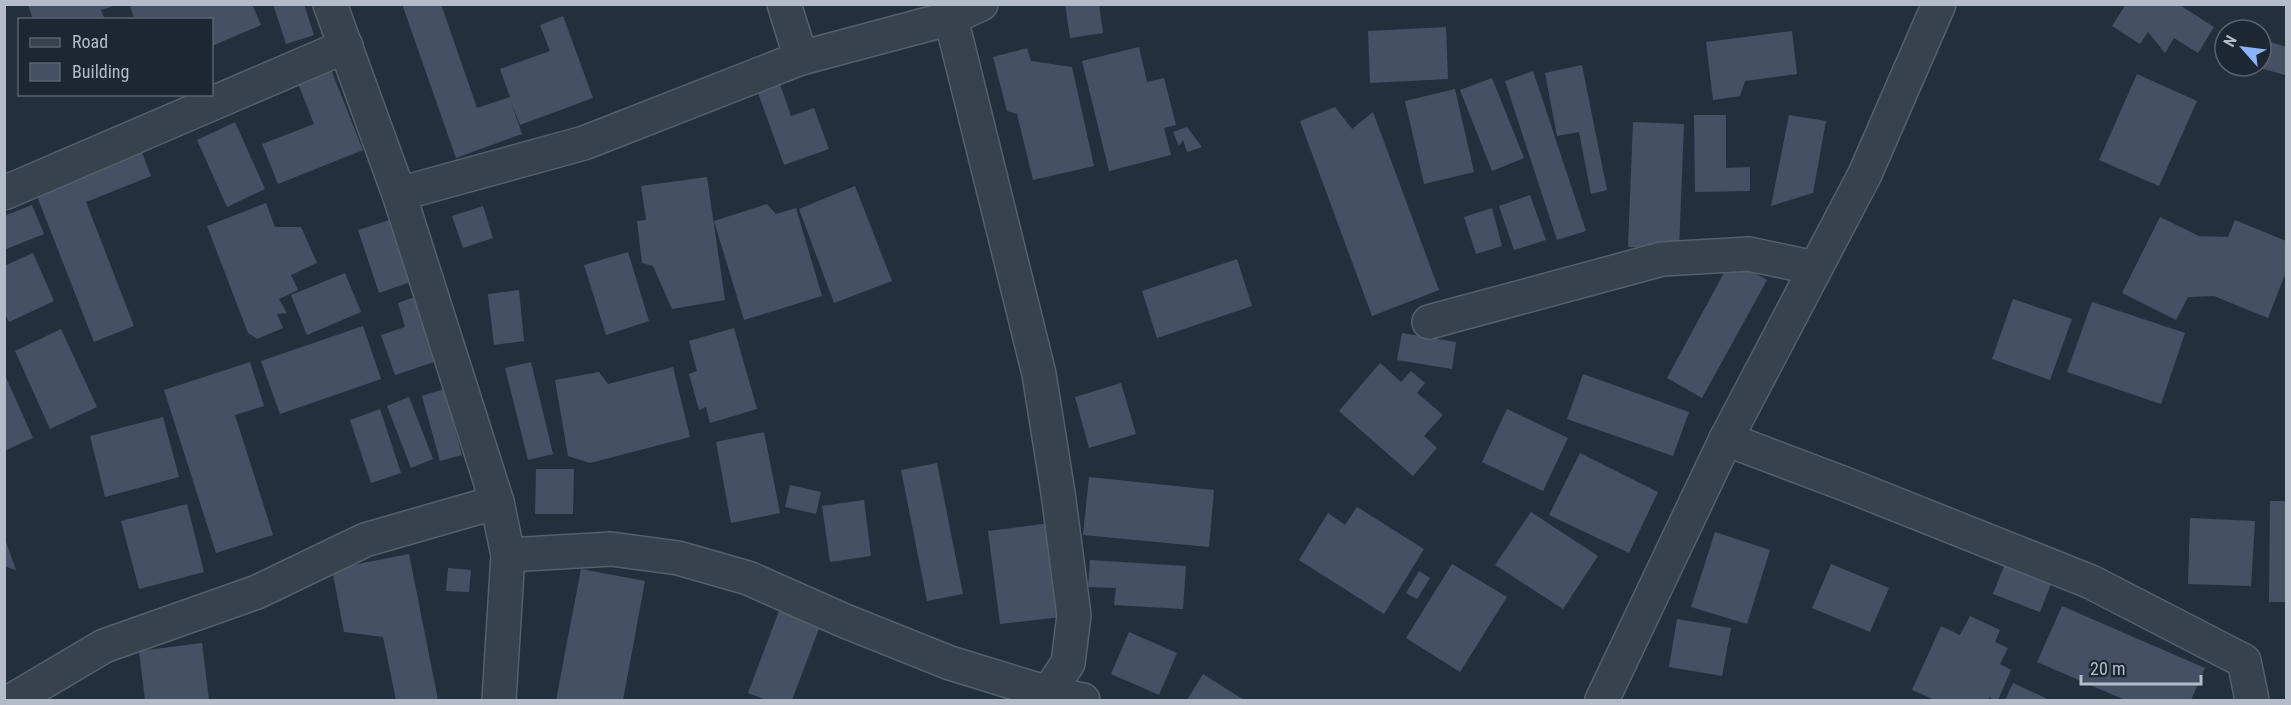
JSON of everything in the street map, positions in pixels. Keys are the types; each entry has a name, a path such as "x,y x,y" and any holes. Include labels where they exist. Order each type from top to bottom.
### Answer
{"street":[{"path":"330,4 399,194 497,502 508,555 500,700"},
{"path":"784,4 801,58"},
{"path":"399,194 584,143 801,58 951,18 981,4"},
{"path":"1602,700 1726,439 1865,174 1939,4"},
{"path":"951,18 1039,374 1058,493 1074,615 1068,663 1048,693"},
{"path":"4,194 346,46"},
{"path":"1430,322 1662,259 1749,254 1815,268"},
{"path":"1726,439 2091,582 2244,661 2252,700"},
{"path":"13,700 104,646 257,592 365,540 497,502"},
{"path":"508,555 611,549 678,558 748,578 845,621 950,663 1048,693 1083,700"}],"building":[{"path":"28,4 116,4 101,10 104,18 32,18"},
{"path":"135,4 252,4 261,25 213,46 213,18 134,18 130,7"},
{"path":"273,4 304,4 314,35 286,44"},
{"path":"402,4 441,4 477,108 510,97 500,69 550,51 540,25 563,16 593,98 520,125 511,102 522,134 456,158"},
{"path":"1065,4 1099,4 1103,33 1070,38"},
{"path":"2126,4 2178,4 2213,26 2213,29 2198,53 2174,38 2165,53 2148,32 2140,44 2112,26"},
{"path":"1446,27 1448,79 1370,83 1368,31"},
{"path":"1792,31 1797,74 1745,81 1740,96 1713,100 1706,42"},
{"path":"2273,43 2286,47 2285,75 2273,72"},
{"path":"1139,47 1147,82 1164,78 1176,125 1164,128 1171,155 1109,171 1082,61"},
{"path":"1027,48 1031,61 1072,67 1094,166 1033,180 1017,114 1007,111 993,57"},
{"path":"1582,65 1607,190 1591,194 1579,132 1557,136 1545,73"},
{"path":"330,67 363,150 278,184 262,144 314,124 297,81"},
{"path":"1533,71 1586,231 1557,240 1505,81"},
{"path":"2137,74 2197,101 2159,186 2099,160"},
{"path":"1492,78 1524,158 1492,171 1460,90"},
{"path":"780,84 791,116 814,108 829,149 784,165 758,93"},
{"path":"1455,89 1474,172 1424,184 1405,101"},
{"path":"1335,107 1352,129 1373,112 1439,290 1372,316 1300,121"},
{"path":"1694,115 1726,115 1726,168 1750,167 1750,191 1695,192"},
{"path":"1789,115 1826,121 1813,193 1771,206"},
{"path":"235,122 265,189 227,207 197,140"},
{"path":"1633,122 1684,124 1679,249 1628,247"},
{"path":"1187,127 1202,147 1187,152 1183,140 1179,146 1173,132"},
{"path":"141,150 151,176 86,202 134,326 94,342 35,191"},
{"path":"707,177 725,300 672,309 653,266 642,263 637,221 646,220 641,186"},
{"path":"855,186 892,281 834,303 799,209"},
{"path":"1530,195 1546,240 1514,250 1499,206"},
{"path":"266,203 275,227 301,227 317,263 291,275 298,290 279,299 287,313 277,314 283,328 257,339 248,333 207,226"},
{"path":"767,204 776,214 796,208 822,296 744,320 714,221"},
{"path":"32,205 44,234 4,250 4,216"},
{"path":"483,206 493,238 463,248 452,216"},
{"path":"1492,208 1502,246 1476,254 1464,217"},
{"path":"2160,217 2199,236 2228,237 2235,220 2286,241 2286,272 2268,318 2214,296 2188,297 2176,320 2122,293"},
{"path":"396,218 416,280 379,293 358,230"},
{"path":"628,252 649,321 606,335 584,265"},
{"path":"33,253 54,301 9,322 4,312 4,266"},
{"path":"1237,259 1252,306 1157,338 1142,291"},
{"path":"1731,260 1767,280 1702,398 1667,378"},
{"path":"345,273 361,312 307,335 291,295"},
{"path":"519,290 524,341 494,345 488,294"},
{"path":"417,296 437,361 395,375 381,335 405,327 398,303"},
{"path":"2013,299 2072,319 2050,380 1992,359"},
{"path":"2092,302 2185,333 2161,404 2067,372"},
{"path":"363,326 381,379 280,414 261,361"},
{"path":"734,328 757,409 710,423 706,407 699,410 689,374 697,371 689,341"},
{"path":"61,329 97,407 50,429 15,351"},
{"path":"1402,333 1456,342 1452,369 1397,360"},
{"path":"250,362 264,406 235,415 273,535 216,553 164,390"},
{"path":"531,362 553,454 528,460 505,368"},
{"path":"1380,363 1401,382 1411,371 1425,383 1417,393 1443,415 1424,436 1437,448 1413,476 1339,411"},
{"path":"673,367 690,437 590,463 568,456 555,380 599,372 608,384"},
{"path":"4,373 33,438 4,451"},
{"path":"1583,374 1689,412 1673,456 1567,419"},
{"path":"1121,383 1136,434 1089,448 1075,397"},
{"path":"444,389 462,455 440,461 422,396"},
{"path":"409,397 433,459 411,468 387,406"},
{"path":"380,409 401,473 371,483 350,420"},
{"path":"1507,409 1568,438 1543,491 1482,462"},
{"path":"163,417 179,477 105,497 90,436"},
{"path":"764,432 780,513 731,523 716,442"},
{"path":"1580,453 1658,492 1629,553 1549,515"},
{"path":"937,463 963,594 927,601 901,470"},
{"path":"536,469 574,469 573,514 535,514"},
{"path":"1089,477 1214,490 1209,547 1083,535"},
{"path":"790,485 821,492 816,514 785,507"},
{"path":"864,500 871,556 830,562 822,506"},
{"path":"2270,501 2286,501 2286,602 2269,602"},
{"path":"187,504 204,572 139,589 121,521"},
{"path":"1357,507 1424,549 1384,614 1299,560 1328,513 1345,525"},
{"path":"1531,512 1598,556 1563,609 1495,565"},
{"path":"2190,518 2255,521 2251,586 2188,584"},
{"path":"1050,523 1061,617 1000,624 988,531"},
{"path":"1715,532 1770,550 1747,624 1691,607"},
{"path":"5,539 16,570 4,566"},
{"path":"409,554 438,700 396,700 383,637 344,632 332,569"},
{"path":"1090,560 1186,566 1183,609 1114,605 1116,588 1088,587"},
{"path":"1452,564 1507,597 1460,672 1406,638"},
{"path":"1831,564 1889,588 1870,632 1812,608"},
{"path":"2004,566 2051,584 2040,612 1993,594"},
{"path":"448,568 471,570 469,592 446,591"},
{"path":"581,569 645,581 623,700 556,700"},
{"path":"1419,571 1430,578 1417,599 1406,593"},
{"path":"2062,606 2205,668 2191,700 2125,700 2037,662"},
{"path":"779,611 820,626 792,700 767,700 748,693"},
{"path":"1970,616 2000,630 1995,642 2008,648 2000,664 2011,670 1998,700 1990,697 1988,700 1935,700 1912,690 1941,626 1960,635"},
{"path":"1677,619 1731,628 1722,676 1669,667"},
{"path":"1129,632 1177,653 1159,695 1111,674"},
{"path":"202,643 209,700 145,700 139,651"},
{"path":"1203,674 1244,700 1187,700"},
{"path":"2013,683 2050,700 2005,700"}]}
